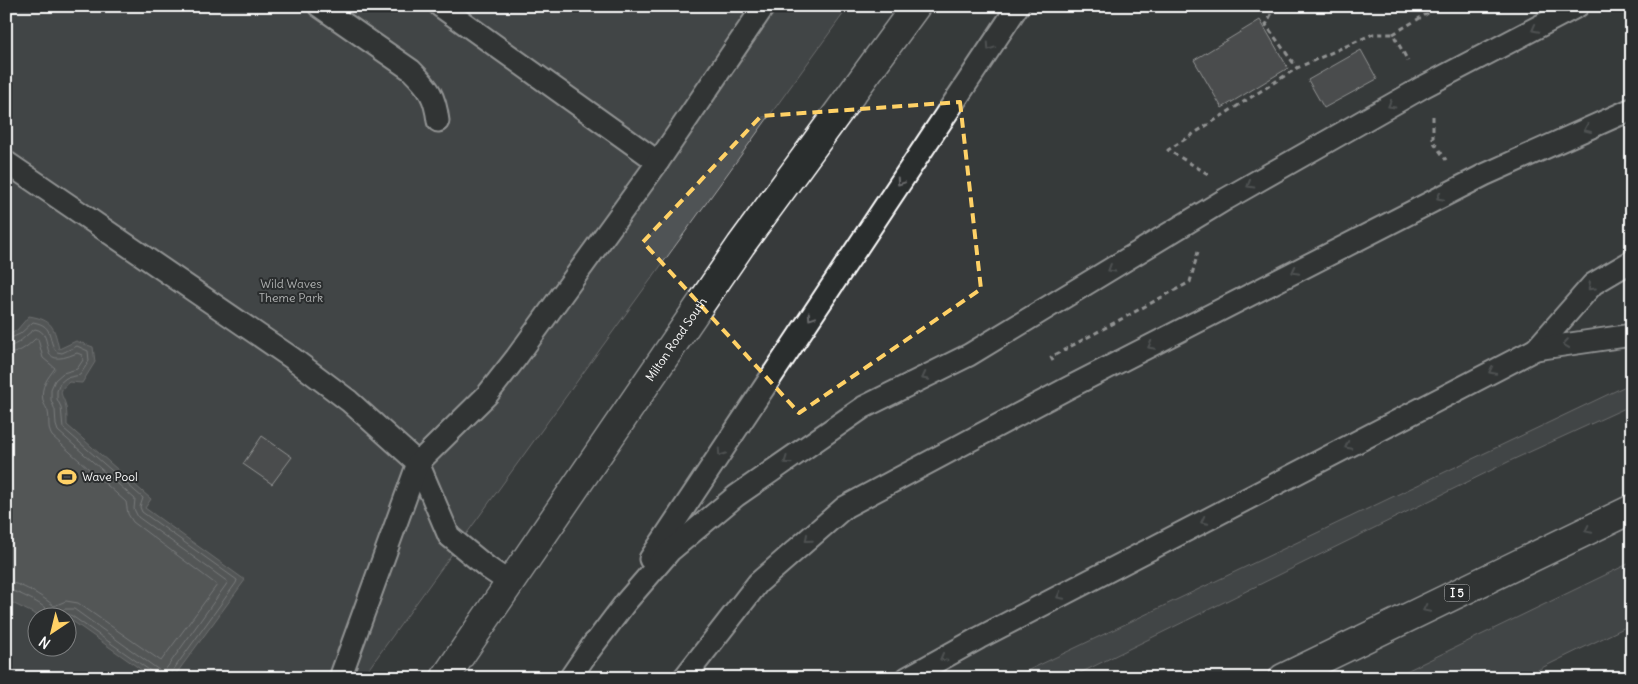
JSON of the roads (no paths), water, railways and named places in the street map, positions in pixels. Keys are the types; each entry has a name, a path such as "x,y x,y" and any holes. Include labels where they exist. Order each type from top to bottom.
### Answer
{"main road":[{"name":"Milton Road South","path":"445,678 741,245 916,6"},
{"name":"I 5","path":"1283,678 1632,509"}],"lane":[{"path":"319,6 411,70 424,83 434,98 438,122"},
{"path":"440,6 658,162"},
{"path":"340,678 418,462 487,395 516,358 658,162 764,6"},
{"path":"570,678 1018,6"},
{"path":"586,655 626,602 670,551 736,496 864,408 969,355 1226,199 1423,87 1578,6"},
{"path":"684,678 758,583 845,507 1068,388 1484,174 1632,109"},
{"path":"6,162 292,358 349,401 418,462 449,536 510,584"},
{"path":"1536,348 1592,284 1632,261"},
{"path":"906,678 979,638 1536,348 1632,335"}],"water":[{"name":"Wave Pool","path":"29,316 48,322 54,330 59,349 76,341 93,347 95,362 82,383 69,382 61,392 66,407 67,425 151,499 145,508 245,580 173,678 153,678 78,625 78,606 28,606 28,611 6,600 6,337 17,330"}],"place":[{"name":"Wave Pool","path":"67,477"}],"park label":[{"name":"Wild Waves Theme Park","path":"291,291"}]}
